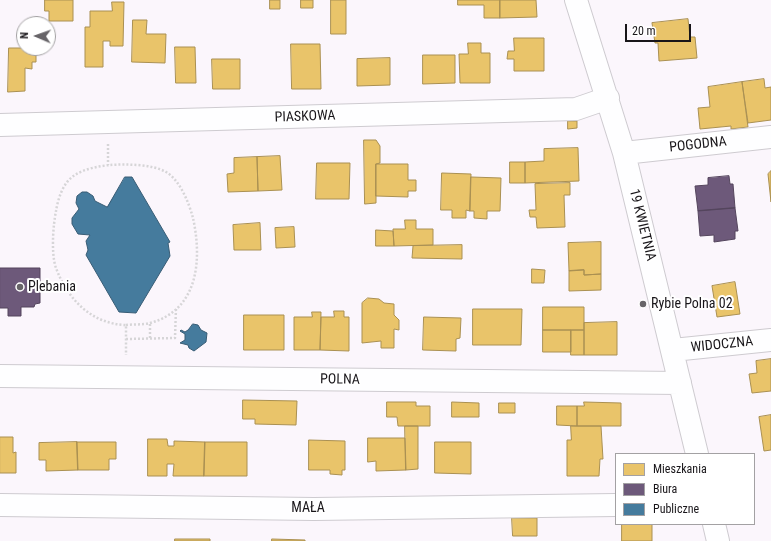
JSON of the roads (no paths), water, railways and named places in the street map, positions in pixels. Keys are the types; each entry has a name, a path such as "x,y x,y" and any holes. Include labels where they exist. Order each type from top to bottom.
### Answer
{"street":[{"name":"19 KWIETNIA","path":"576,0 624,153 697,453"},
{"name":"PIASKOWA","path":"0,125 576,109 608,98"},
{"name":"POGODNA","path":"624,153 771,137"},
{"name":"WIDOCZNA","path":"673,350 771,340"},
{"name":"POLNA","path":"0,376 680,383"},
{"name":"MAŁA","path":"0,505 322,509 615,505"},
{"path":"714,525 718,541"}],"place":[{"name":"Plebania","path":"20,287"},
{"name":"Rybie Polna 02","path":"643,304"}]}
